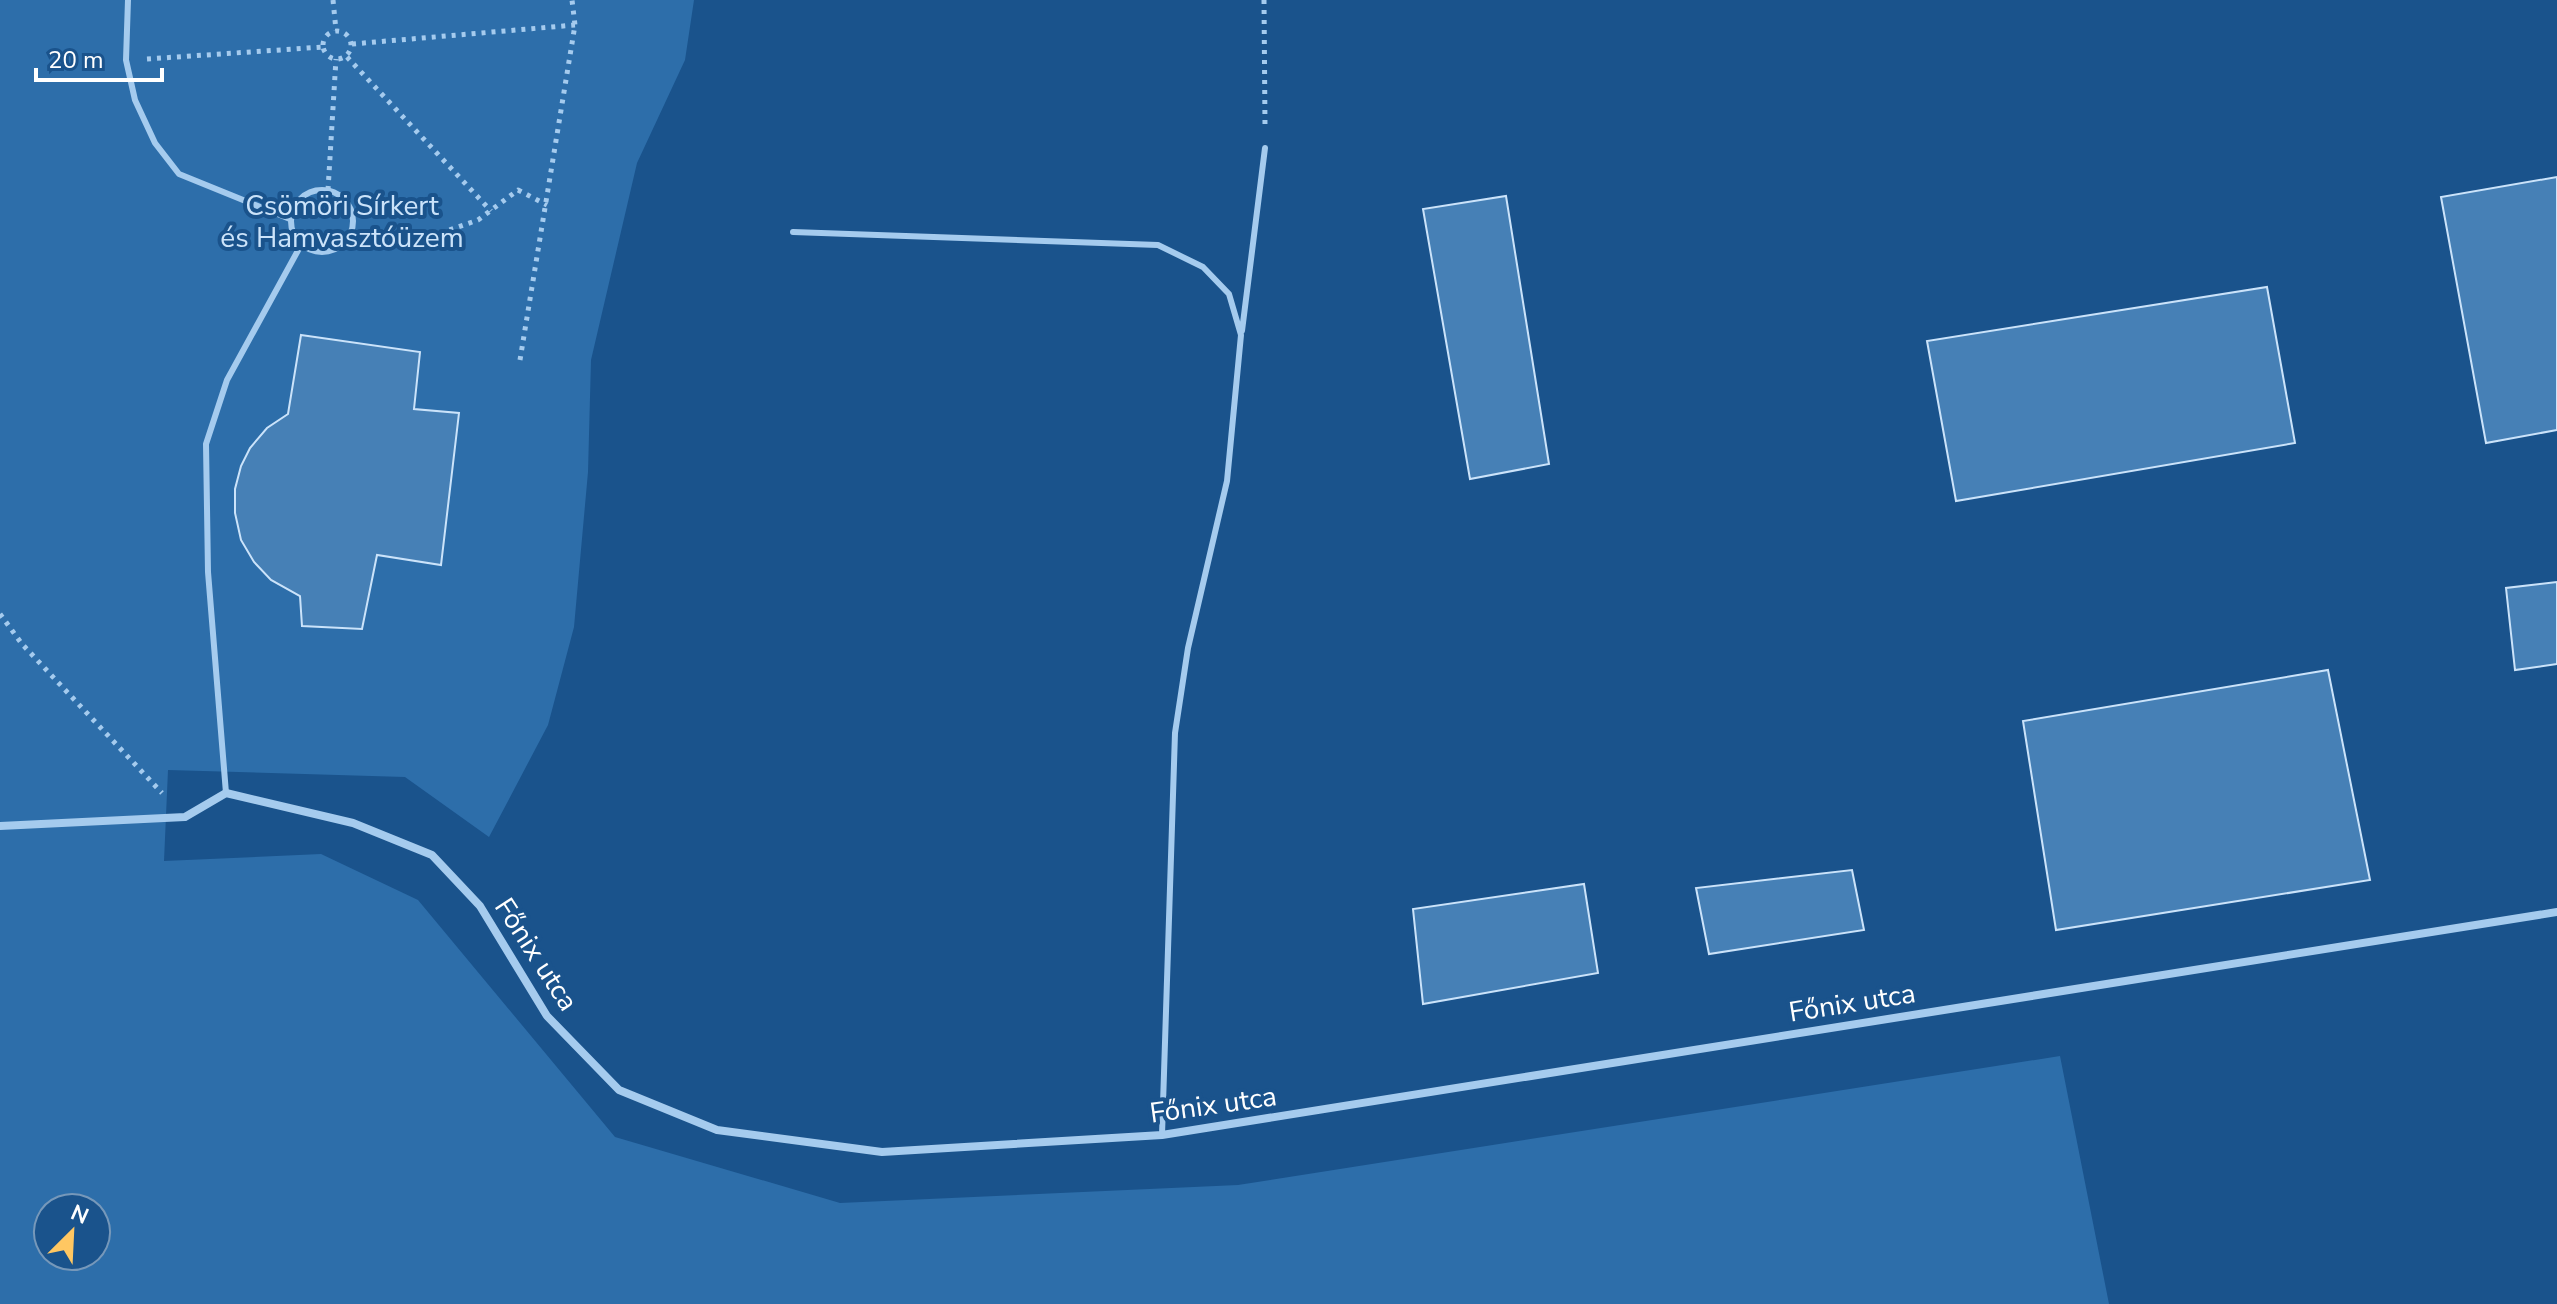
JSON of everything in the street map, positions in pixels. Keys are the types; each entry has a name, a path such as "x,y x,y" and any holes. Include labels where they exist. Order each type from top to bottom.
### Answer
{"street":[{"path":"0,826 185,817 226,793"},
{"name":"Főnix utca","path":"226,793 353,823 432,855 480,906 547,1016 619,1090 717,1130 882,1152 1162,1135 2557,912"}],"lane":[{"path":"128,0 126,60 135,100 155,143 179,174 290,219"},
{"path":"1162,1135 1175,733 1188,648 1227,481 1241,335 1265,148"},
{"path":"328,190 344,198 353,214 352,232 339,247 320,252 301,245 293,233 290,219 296,202 310,191 328,190"},
{"path":"793,232 1158,245 1203,267 1229,294 1241,335"},
{"path":"226,793 208,572 206,444 227,380 301,245"}],"path":[{"path":"333,0 336,30"},
{"path":"520,360 575,25 572,0"},
{"path":"1264,0 1265,148"},
{"path":"352,44 575,25"},
{"path":"347,57 330,58 323,47 324,40 329,33 343,31 352,44"},
{"path":"347,57 352,44"},
{"path":"126,60 323,47"},
{"path":"347,57 491,211"},
{"path":"328,190 336,59"},
{"path":"352,232 394,241 426,238 466,225 518,190 547,205"},
{"path":"0,614 22,644 185,817"}],"green space":[{"path":"0,0 694,0 685,60 637,163 591,360 588,472 574,627 548,725 489,837 405,777 168,770 164,861 321,854 418,900 615,1137 840,1203 1238,1185 2060,1056 2109,1304 0,1304"}],"building":[{"path":"2557,177 2557,430 2486,443 2441,197"},
{"path":"1506,196 1549,464 1470,479 1423,209"},
{"path":"2267,287 2295,443 1956,501 1927,341"},
{"name":"Csömöri Sírkert és Hamvasztóüzem","path":"301,335 420,352 414,409 459,413 441,565 377,555 362,629 302,626 300,596 271,580 254,562 241,540 235,513 235,489 250,448 267,428 288,414"},
{"path":"2557,582 2557,664 2515,670 2506,588"},
{"path":"2328,670 2370,880 2056,930 2023,721"},
{"path":"1852,870 1864,930 1709,954 1696,888"},
{"path":"1584,884 1598,973 1423,1004 1413,909"}]}
